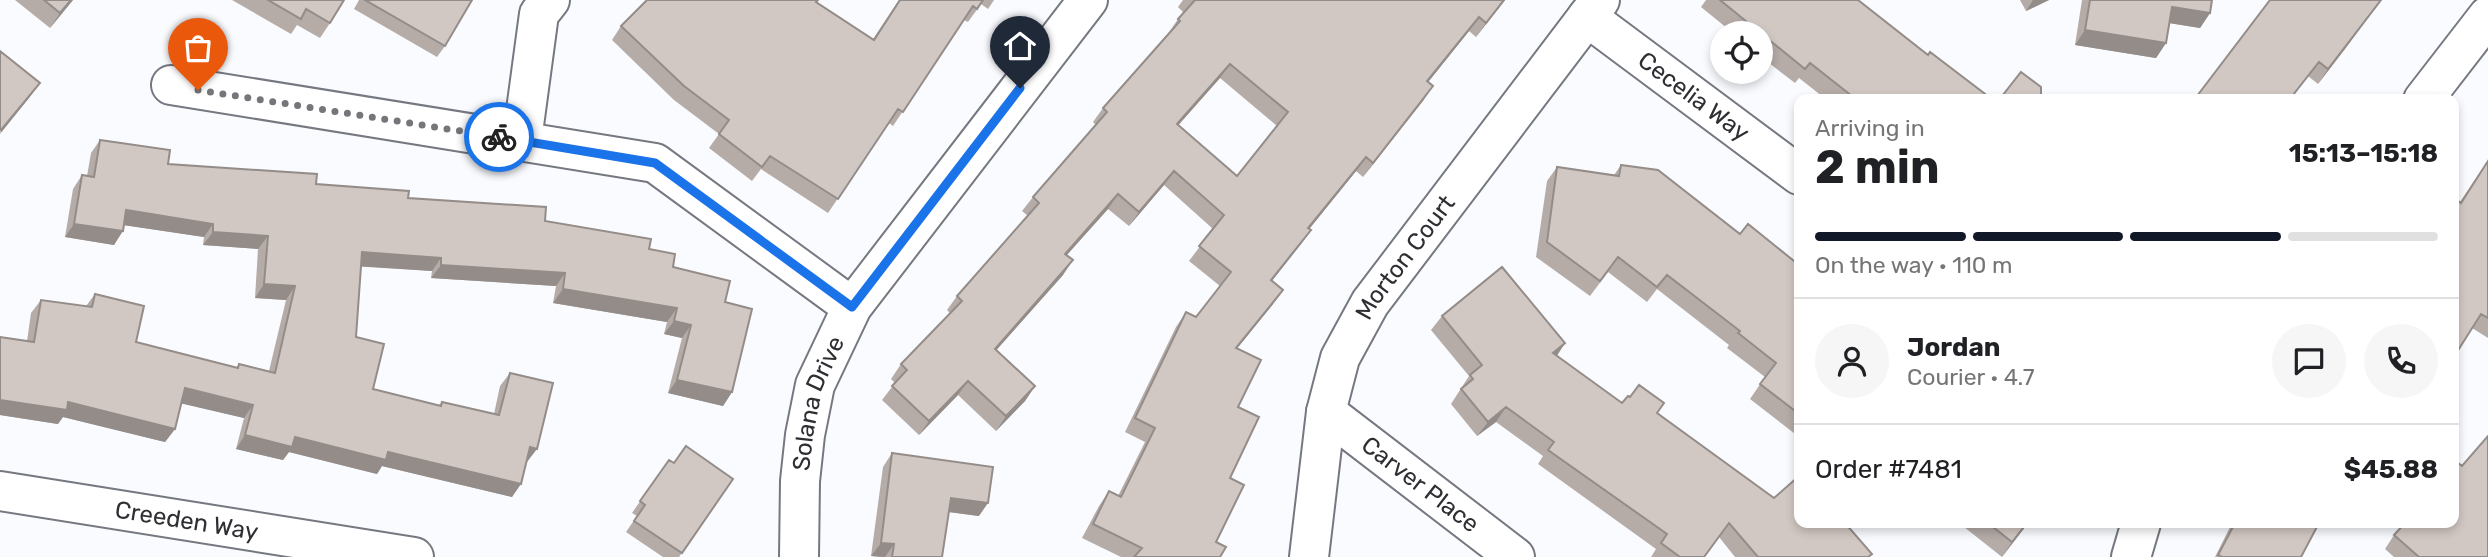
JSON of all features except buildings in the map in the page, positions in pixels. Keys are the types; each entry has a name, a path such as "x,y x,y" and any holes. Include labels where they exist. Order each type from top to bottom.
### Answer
{"street":[{"path":"522,140 539,14 550,0"},
{"name":"Solana Drive","path":"799,557 800,481 805,435 815,385 852,307 1088,0"},
{"name":"Cecelia Way","path":"1593,8 1794,171"},
{"name":"Morton Court","path":"1309,557 1326,412 1340,358 1370,303 1593,8"},
{"path":"2428,94 2488,16"},
{"path":"172,85 655,163 852,307"},
{"name":"Carver Place","path":"1326,412 1515,557"},
{"name":"Creeden Way","path":"0,491 414,557"},
{"path":"2131,557 2140,528"}],"way so far":[{"path":"198,90 499,137"}],"route":[{"path":"499,137 655,163 852,307 1020,88"}]}
